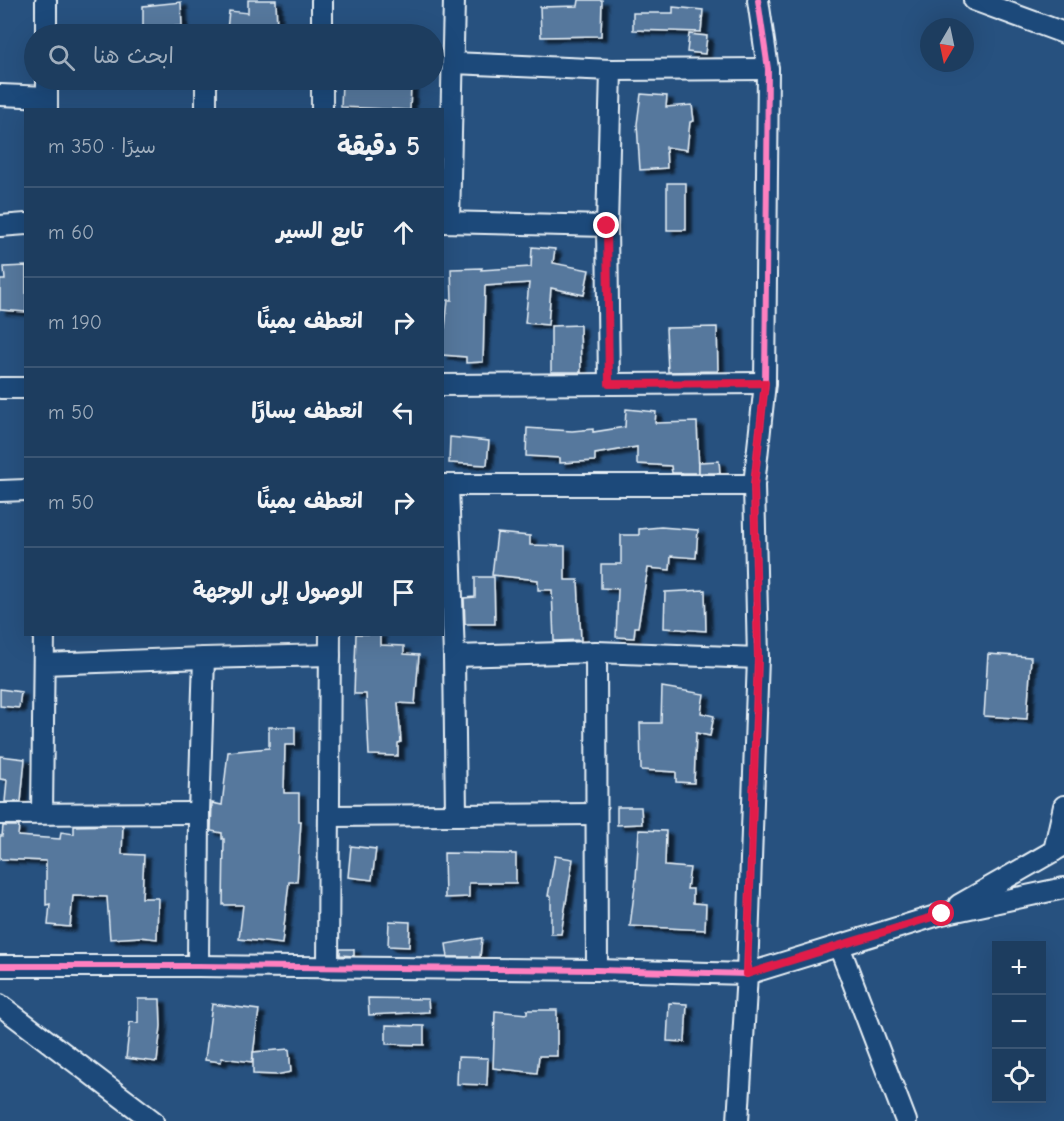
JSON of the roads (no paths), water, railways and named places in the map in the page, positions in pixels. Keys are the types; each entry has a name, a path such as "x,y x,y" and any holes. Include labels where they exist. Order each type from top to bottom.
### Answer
{"street":[{"path":"46,0 46,24"},
{"path":"322,0 322,24"},
{"path":"454,0 446,222 607,226"},
{"path":"738,1121 747,974 758,658 754,485 765,383 768,69 758,0"},
{"path":"974,0 1064,33"},
{"path":"453,63 611,70 768,69"},
{"path":"609,384 607,226 611,70"},
{"path":"206,108 207,90"},
{"path":"322,90 322,108"},
{"path":"0,95 47,95"},
{"path":"0,226 24,224"},
{"path":"444,385 765,383"},
{"path":"0,388 24,388"},
{"path":"456,814 454,656 445,485 754,485"},
{"path":"0,491 24,490"},
{"path":"42,813 44,636"},
{"path":"328,968 330,636"},
{"path":"454,656 596,652 758,658"},
{"path":"596,652 597,970"},
{"path":"44,664 330,655"},
{"path":"198,966 199,813 204,658"},
{"path":"942,914 1059,848 1064,806"},
{"path":"0,814 199,813"},
{"path":"330,816 595,814"},
{"path":"0,966 597,970 747,974 942,914 1064,888"},
{"path":"839,946 906,1121"},
{"path":"0,1005 153,1121"}]}
